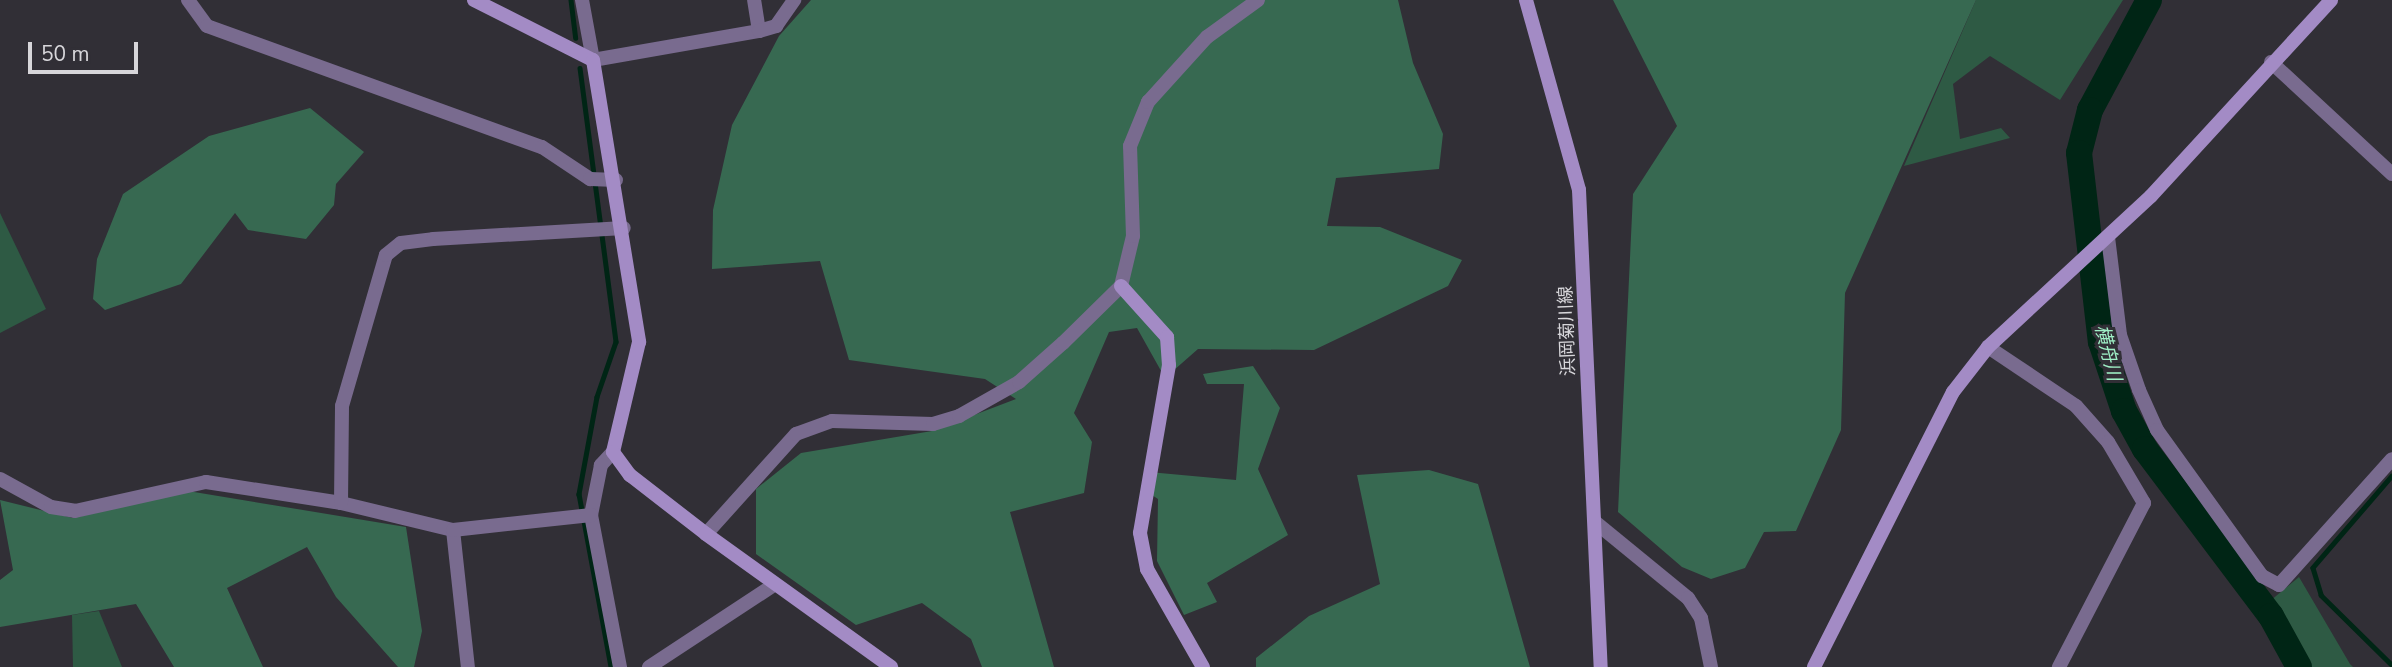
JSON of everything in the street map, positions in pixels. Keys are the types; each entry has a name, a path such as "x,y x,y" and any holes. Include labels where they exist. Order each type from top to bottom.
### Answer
{"street":[{"path":"188,0 206,26 542,147 590,179 611,180"},
{"path":"475,0 593,60 776,26 794,0"},
{"path":"582,0 639,342 613,452 601,465 583,516 620,667"},
{"path":"754,0 759,31"},
{"path":"706,534 796,434 832,421 933,424 958,416 1019,382 1122,286 1133,236 1130,146 1146,106 1159,84 1207,37 1258,0"},
{"name":"浜岡菊川線","path":"1526,0 1578,190 1601,667"},
{"path":"1814,667 1924,441 1988,347 2108,237 2330,0"},
{"path":"2271,62 2392,174"},
{"path":"341,503 342,407 386,255 401,243 433,239 620,229"},
{"path":"2108,237 2120,335 2139,390 2157,430 2263,576 2279,585 2392,458"},
{"path":"1122,286 1167,337 1169,365 1140,533 1147,569 1203,667"},
{"path":"1988,347 2076,406 2108,442 2144,503 2059,667"},
{"path":"613,452 630,475 706,534 891,667"},
{"path":"0,479 51,507 75,511 206,482 341,503 453,530 583,516"},
{"path":"1595,522 1688,598 1701,618 1711,667"},
{"path":"453,530 468,667"},
{"path":"649,667 774,585"}],"green space":[{"path":"811,0 1398,0 1413,63 1443,134 1439,169 1336,178 1327,226 1380,227 1462,260 1448,286 1314,350 1198,349 1165,378 1137,328 1109,332 1074,413 1092,442 1084,493 1010,512 1054,667 982,667 971,639 922,603 856,625 756,554 756,489 801,453 932,431 1016,399 985,379 849,360 820,261 712,269 713,210 732,125 779,36"},
{"path":"1613,0 1976,0 1845,293 1841,430 1796,531 1764,532 1745,568 1711,579 1682,567 1618,512 1633,194 1677,126"},
{"path":"1976,0 2123,0 2060,100 1990,56 1953,84 1960,139 2001,128 2010,138 1904,166"},
{"path":"310,108 364,152 336,184 334,205 306,239 248,230 235,213 181,284 105,310 93,299 97,259 123,194 209,136"},
{"path":"0,213 46,309 0,333"},
{"path":"1253,366 1280,408 1258,469 1288,535 1207,583 1217,602 1184,615 1157,561 1158,499 1144,490 1149,472 1236,480 1244,384 1207,384 1203,374"},
{"path":"1429,470 1478,484 1530,667 1256,667 1256,658 1309,616 1380,584 1357,475"},
{"path":"188,491 406,527 422,631 414,667 398,667 336,597 307,547 227,588 263,667 174,667 136,604 0,627 0,580 13,570 0,500 73,518"},
{"path":"2299,577 2353,667 2297,667 2270,601"},
{"path":"99,611 122,667 73,667 72,615"}],"waterway":[{"path":"571,0 576,38"},
{"name":"横舟川","path":"2149,0 2090,110 2079,153 2101,342 2124,411 2145,449 2271,616 2299,667"},
{"path":"580,68 616,342 597,397 579,494 611,667"},
{"path":"2392,476 2313,568 2321,595 2392,665"}]}
